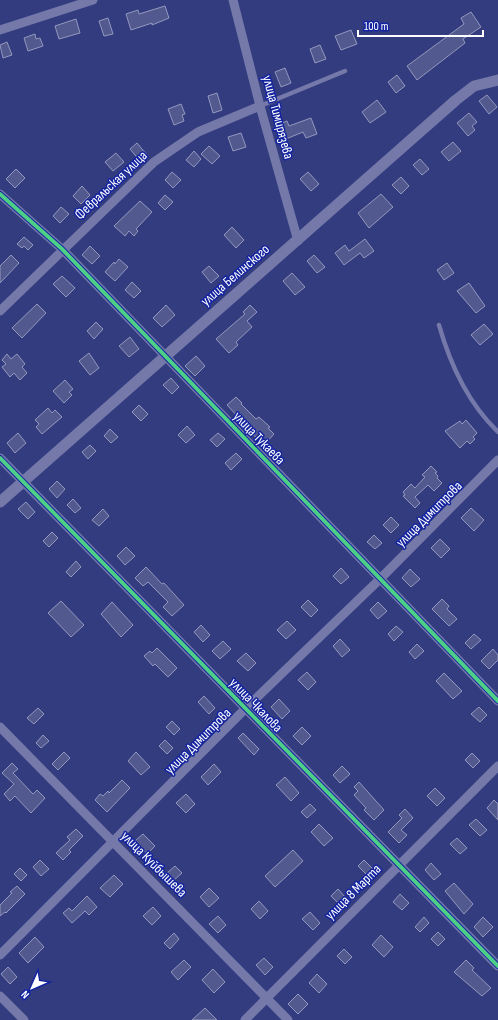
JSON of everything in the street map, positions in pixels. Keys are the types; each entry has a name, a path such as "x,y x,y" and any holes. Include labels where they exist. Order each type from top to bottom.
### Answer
{"street":[{"path":"0,30 93,0"},
{"name":"улица Тимирязева","path":"233,0 260,106 298,241"},
{"name":"улица Белинского","path":"0,502 164,355 298,241 456,100 474,86 497,78"},
{"name":"Февральская улица","path":"0,311 154,162 198,132 260,106"},
{"name":"улица Тукаева","path":"0,194 62,250 498,702"},
{"name":"улица Чкалова","path":"0,458 398,866 498,966"},
{"name":"улица Димитрова","path":"0,955 245,709 380,579 498,460"},
{"name":"улица Куйбышева","path":"0,726 288,1020"},
{"name":"улица 8 Марта","path":"244,1020 267,999 498,766"},
{"path":"0,996 24,1020"}],"lane":[{"path":"260,106 345,71"},
{"path":"439,325 446,351 470,399 498,432"}],"building":[{"path":"165,6 169,18 152,25 152,23 131,30 126,14 138,10 139,14"},
{"path":"471,12 481,27 463,39 465,43 417,80 407,66 464,24 461,18"},
{"path":"108,18 113,34 104,36 99,21"},
{"path":"76,19 80,33 59,39 55,26"},
{"path":"351,30 357,44 341,50 335,36"},
{"path":"35,34 36,39 40,38 43,46 28,51 24,38"},
{"path":"7,42 12,55 3,58 0,45"},
{"path":"320,45 326,59 315,63 310,49"},
{"path":"285,68 291,83 281,87 275,72"},
{"path":"397,75 405,86 396,93 388,82"},
{"path":"217,93 222,110 213,113 208,96"},
{"path":"487,95 497,107 489,114 479,101"},
{"path":"377,100 386,112 370,123 362,112"},
{"path":"181,104 185,114 182,115 184,121 174,125 168,109"},
{"path":"469,113 477,122 472,126 475,130 468,136 457,123"},
{"path":"311,118 317,134 306,138 303,132 281,141 275,126 287,121 289,126"},
{"path":"241,133 246,147 233,151 228,137"},
{"path":"453,142 461,151 449,161 441,152"},
{"path":"137,143 147,155 140,161 130,149"},
{"path":"209,146 220,156 212,164 201,154"},
{"path":"194,151 201,159 194,167 186,160"},
{"path":"116,153 124,162 113,171 105,162"},
{"path":"420,159 429,169 422,175 413,165"},
{"path":"16,169 25,178 15,188 6,179"},
{"path":"172,172 181,180 173,188 165,180"},
{"path":"308,172 319,184 311,191 300,179"},
{"path":"401,177 409,186 401,194 392,185"},
{"path":"82,186 90,195 81,204 73,196"},
{"path":"381,194 393,207 369,228 358,213"},
{"path":"165,195 173,202 165,210 158,203"},
{"path":"140,201 152,212 136,229 138,231 134,236 129,231 125,236 114,226"},
{"path":"61,207 69,214 60,223 53,216"},
{"path":"232,227 244,240 236,248 224,235"},
{"path":"24,237 33,245 28,250 24,246 22,248 17,244"},
{"path":"365,239 374,251 364,258 360,253 344,265 335,253 345,245 349,251"},
{"path":"90,246 100,256 92,264 82,255"},
{"path":"11,255 19,263 0,283 0,266"},
{"path":"314,255 325,267 317,273 307,261"},
{"path":"119,259 128,267 115,281 105,272 114,262 115,264"},
{"path":"447,263 454,273 444,280 437,270"},
{"path":"209,266 219,276 211,283 202,272"},
{"path":"292,273 305,287 295,295 283,281"},
{"path":"62,276 75,288 66,297 53,284"},
{"path":"132,282 141,291 134,298 125,290"},
{"path":"469,283 485,306 476,313 457,291"},
{"path":"37,304 46,313 22,338 12,328"},
{"path":"166,305 175,315 162,327 153,318"},
{"path":"250,305 257,312 247,321 252,327 236,342 238,345 229,353 216,339 245,314 243,312"},
{"path":"96,322 103,329 94,339 87,331"},
{"path":"484,324 493,334 480,345 471,335"},
{"path":"130,337 139,349 129,357 119,346"},
{"path":"89,353 99,368 90,375 79,361"},
{"path":"7,354 11,359 17,354 25,364 22,367 27,373 20,380 14,373 10,377 2,367 6,364 2,360"},
{"path":"196,356 205,366 195,376 185,366"},
{"path":"171,378 179,387 172,394 163,385"},
{"path":"65,380 73,389 69,392 72,395 64,403 53,391"},
{"path":"236,397 256,419 259,417 270,427 268,428 274,434 266,443 260,436 258,439 244,427 239,421 240,419 227,405"},
{"path":"139,405 148,414 141,421 132,412"},
{"path":"48,408 52,413 55,410 62,417 42,434 36,427 39,424 35,420"},
{"path":"466,420 477,433 473,437 475,439 470,444 467,441 460,448 445,431 460,421 462,424"},
{"path":"187,426 195,435 186,443 178,435"},
{"path":"110,429 118,437 111,443 104,436"},
{"path":"18,433 26,443 15,453 7,443"},
{"path":"218,433 225,439 217,447 210,440"},
{"path":"90,445 96,451 88,459 82,452"},
{"path":"236,453 242,459 231,470 225,463"},
{"path":"431,466 437,472 435,473 438,476 437,478 442,483 434,491 428,485 415,497 420,503 415,508 403,496 405,495 403,492 411,484 415,488 425,477 422,475"},
{"path":"57,481 65,489 57,498 49,489"},
{"path":"73,499 81,508 75,513 67,505"},
{"path":"26,502 35,512 28,519 18,509"},
{"path":"471,508 484,520 474,531 461,518"},
{"path":"103,509 109,516 99,526 92,520"},
{"path":"391,517 399,525 391,533 383,525"},
{"path":"52,532 58,538 49,547 43,541"},
{"path":"374,535 382,543 375,549 367,542"},
{"path":"440,539 450,549 441,558 431,548"},
{"path":"126,547 135,556 125,565 117,556"},
{"path":"76,561 81,567 71,577 66,572"},
{"path":"146,567 162,584 164,583 184,605 172,616 163,607 168,602 148,582 143,586 135,578"},
{"path":"341,568 349,577 341,584 333,576"},
{"path":"410,569 420,579 411,587 402,578"},
{"path":"442,599 449,606 447,609 457,619 449,626 432,609"},
{"path":"308,600 318,610 311,617 301,607"},
{"path":"61,601 84,625 71,637 48,613"},
{"path":"112,602 133,625 121,637 101,614"},
{"path":"378,602 387,611 378,619 370,610"},
{"path":"287,621 296,630 286,639 277,630"},
{"path":"201,625 210,635 203,642 194,632"},
{"path":"396,626 403,632 394,641 388,634"},
{"path":"474,634 481,640 471,649 465,643"},
{"path":"340,639 350,650 342,657 333,646"},
{"path":"223,641 231,649 220,659 212,651"},
{"path":"417,644 424,651 415,659 409,652"},
{"path":"157,648 177,668 168,677 155,664 153,666 144,656 150,651 152,653"},
{"path":"493,649 498,655 498,660 489,669 481,661"},
{"path":"246,653 256,663 248,671 237,661"},
{"path":"307,672 316,682 308,690 298,680"},
{"path":"444,673 462,691 453,699 436,681"},
{"path":"204,696 215,708 209,714 198,702"},
{"path":"279,699 290,711 282,719 271,707"},
{"path":"479,707 487,715 480,722 471,714"},
{"path":"38,708 44,714 34,724 27,718"},
{"path":"172,721 180,729 174,735 166,727"},
{"path":"302,727 311,736 302,745 293,736"},
{"path":"243,733 259,749 254,755 238,738"},
{"path":"43,735 49,741 41,748 36,743"},
{"path":"165,740 173,748 167,754 159,746"},
{"path":"64,752 70,758 58,770 52,764"},
{"path":"136,752 150,767 141,775 128,761"},
{"path":"472,753 480,761 473,768 465,760"},
{"path":"12,763 18,769 13,773 33,794 37,790 45,798 31,813 15,796 10,801 4,794 14,784 2,773"},
{"path":"214,764 221,772 208,785 201,777"},
{"path":"342,766 350,774 340,783 333,775"},
{"path":"285,777 299,793 291,801 276,785"},
{"path":"122,780 130,788 107,812 95,800 100,794 103,796 108,791 109,793"},
{"path":"359,782 384,810 374,820 364,810 366,808 354,795 358,791 354,787"},
{"path":"435,788 445,798 437,806 427,796"},
{"path":"186,794 195,804 186,813 176,803"},
{"path":"494,800 498,804 498,820 487,808"},
{"path":"310,804 316,810 307,818 301,812"},
{"path":"405,809 413,818 401,830 407,835 399,843 388,832 402,818 399,815"},
{"path":"476,819 487,830 480,836 469,825"},
{"path":"319,824 333,838 324,846 311,832"},
{"path":"76,829 83,836 69,850 71,852 63,860 56,853 70,840 67,837"},
{"path":"143,834 155,846 147,854 135,841"},
{"path":"457,838 467,848 460,854 450,844"},
{"path":"293,850 303,861 275,887 265,876"},
{"path":"40,860 49,869 41,876 33,867"},
{"path":"364,860 373,869 367,875 358,866"},
{"path":"431,863 441,874 434,880 425,870"},
{"path":"175,866 182,873 172,882 166,874"},
{"path":"20,868 27,875 21,881 14,874"},
{"path":"114,875 123,884 110,897 100,888"},
{"path":"454,883 473,904 464,914 445,891"},
{"path":"17,886 25,894 6,913 5,912 0,916 0,905 12,893 10,892"},
{"path":"209,888 219,898 209,907 200,897"},
{"path":"338,889 345,897 338,903 331,896"},
{"path":"400,894 409,903 402,910 393,902"},
{"path":"87,896 97,907 89,915 85,911 72,923 63,913 69,908 72,911"},
{"path":"259,901 268,911 260,919 251,909"},
{"path":"153,907 161,916 152,925 143,916"},
{"path":"310,912 320,923 313,930 302,919"},
{"path":"218,916 226,925 218,933 209,924"},
{"path":"424,917 429,923 420,932 415,927"},
{"path":"483,917 493,927 483,937 474,927"},
{"path":"438,932 445,939 438,946 431,939"},
{"path":"174,933 179,939 170,949 164,943"},
{"path":"381,935 393,947 384,957 372,945"},
{"path":"35,937 44,947 28,963 19,953"},
{"path":"344,949 352,957 345,964 337,956"},
{"path":"264,958 273,967 265,975 256,965"},
{"path":"184,960 191,967 178,980 171,972"},
{"path":"466,960 474,968 472,970 491,988 482,996 454,972"},
{"path":"8,967 17,977 10,984 1,974"},
{"path":"213,969 225,982 214,993 202,980"},
{"path":"317,974 327,984 319,993 309,983"},
{"path":"298,994 308,1004 298,1014 288,1004"},
{"path":"205,1008 217,1020 192,1020"}],"cycle path":[{"path":"0,194 62,249 498,701"},
{"path":"0,458 498,966"}]}
